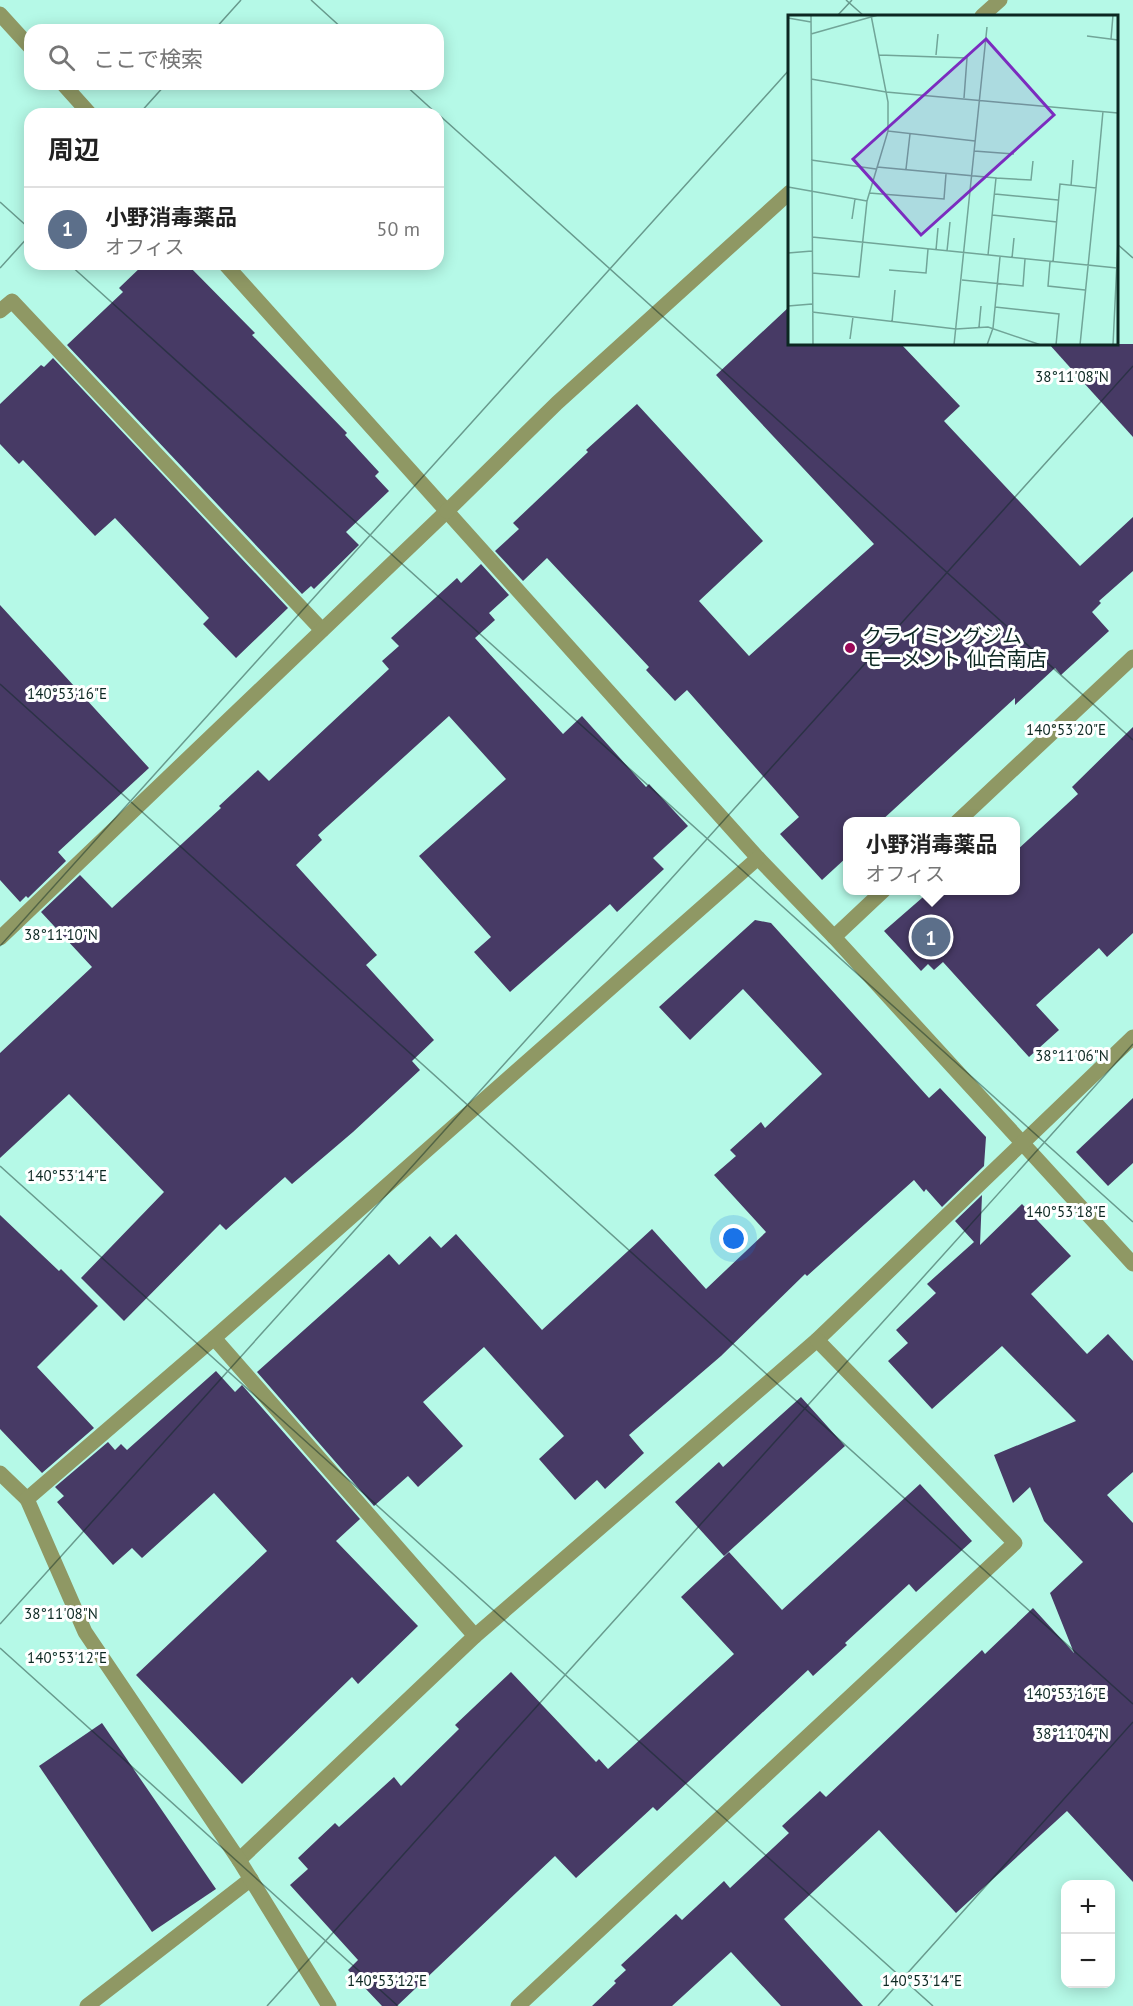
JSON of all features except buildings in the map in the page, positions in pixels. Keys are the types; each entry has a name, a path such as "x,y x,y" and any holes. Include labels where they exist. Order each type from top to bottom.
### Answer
{"street":[{"path":"983,15 1000,0"},
{"path":"0,14 24,40"},
{"path":"68,90 85,108"},
{"path":"0,938 557,403 788,193"},
{"path":"230,270 758,858 834,937 1133,1264"},
{"path":"0,312 12,301 322,630"},
{"path":"962,817 1133,657"},
{"path":"27,1498 214,1338 758,858"},
{"path":"834,937 880,895"},
{"path":"239,1860 475,1636 817,1340 1133,1037"},
{"path":"214,1338 475,1636"},
{"path":"518,2006 1016,1544 817,1340"},
{"path":"0,1473 27,1498 85,1632 239,1860 329,2006"},
{"path":"87,2006 251,1879"}],"place":[{"name":"クライミングジム モーメント 仙台南店","path":"850,648"},
{"name":"小野消毒薬品","path":"931,937"}]}
